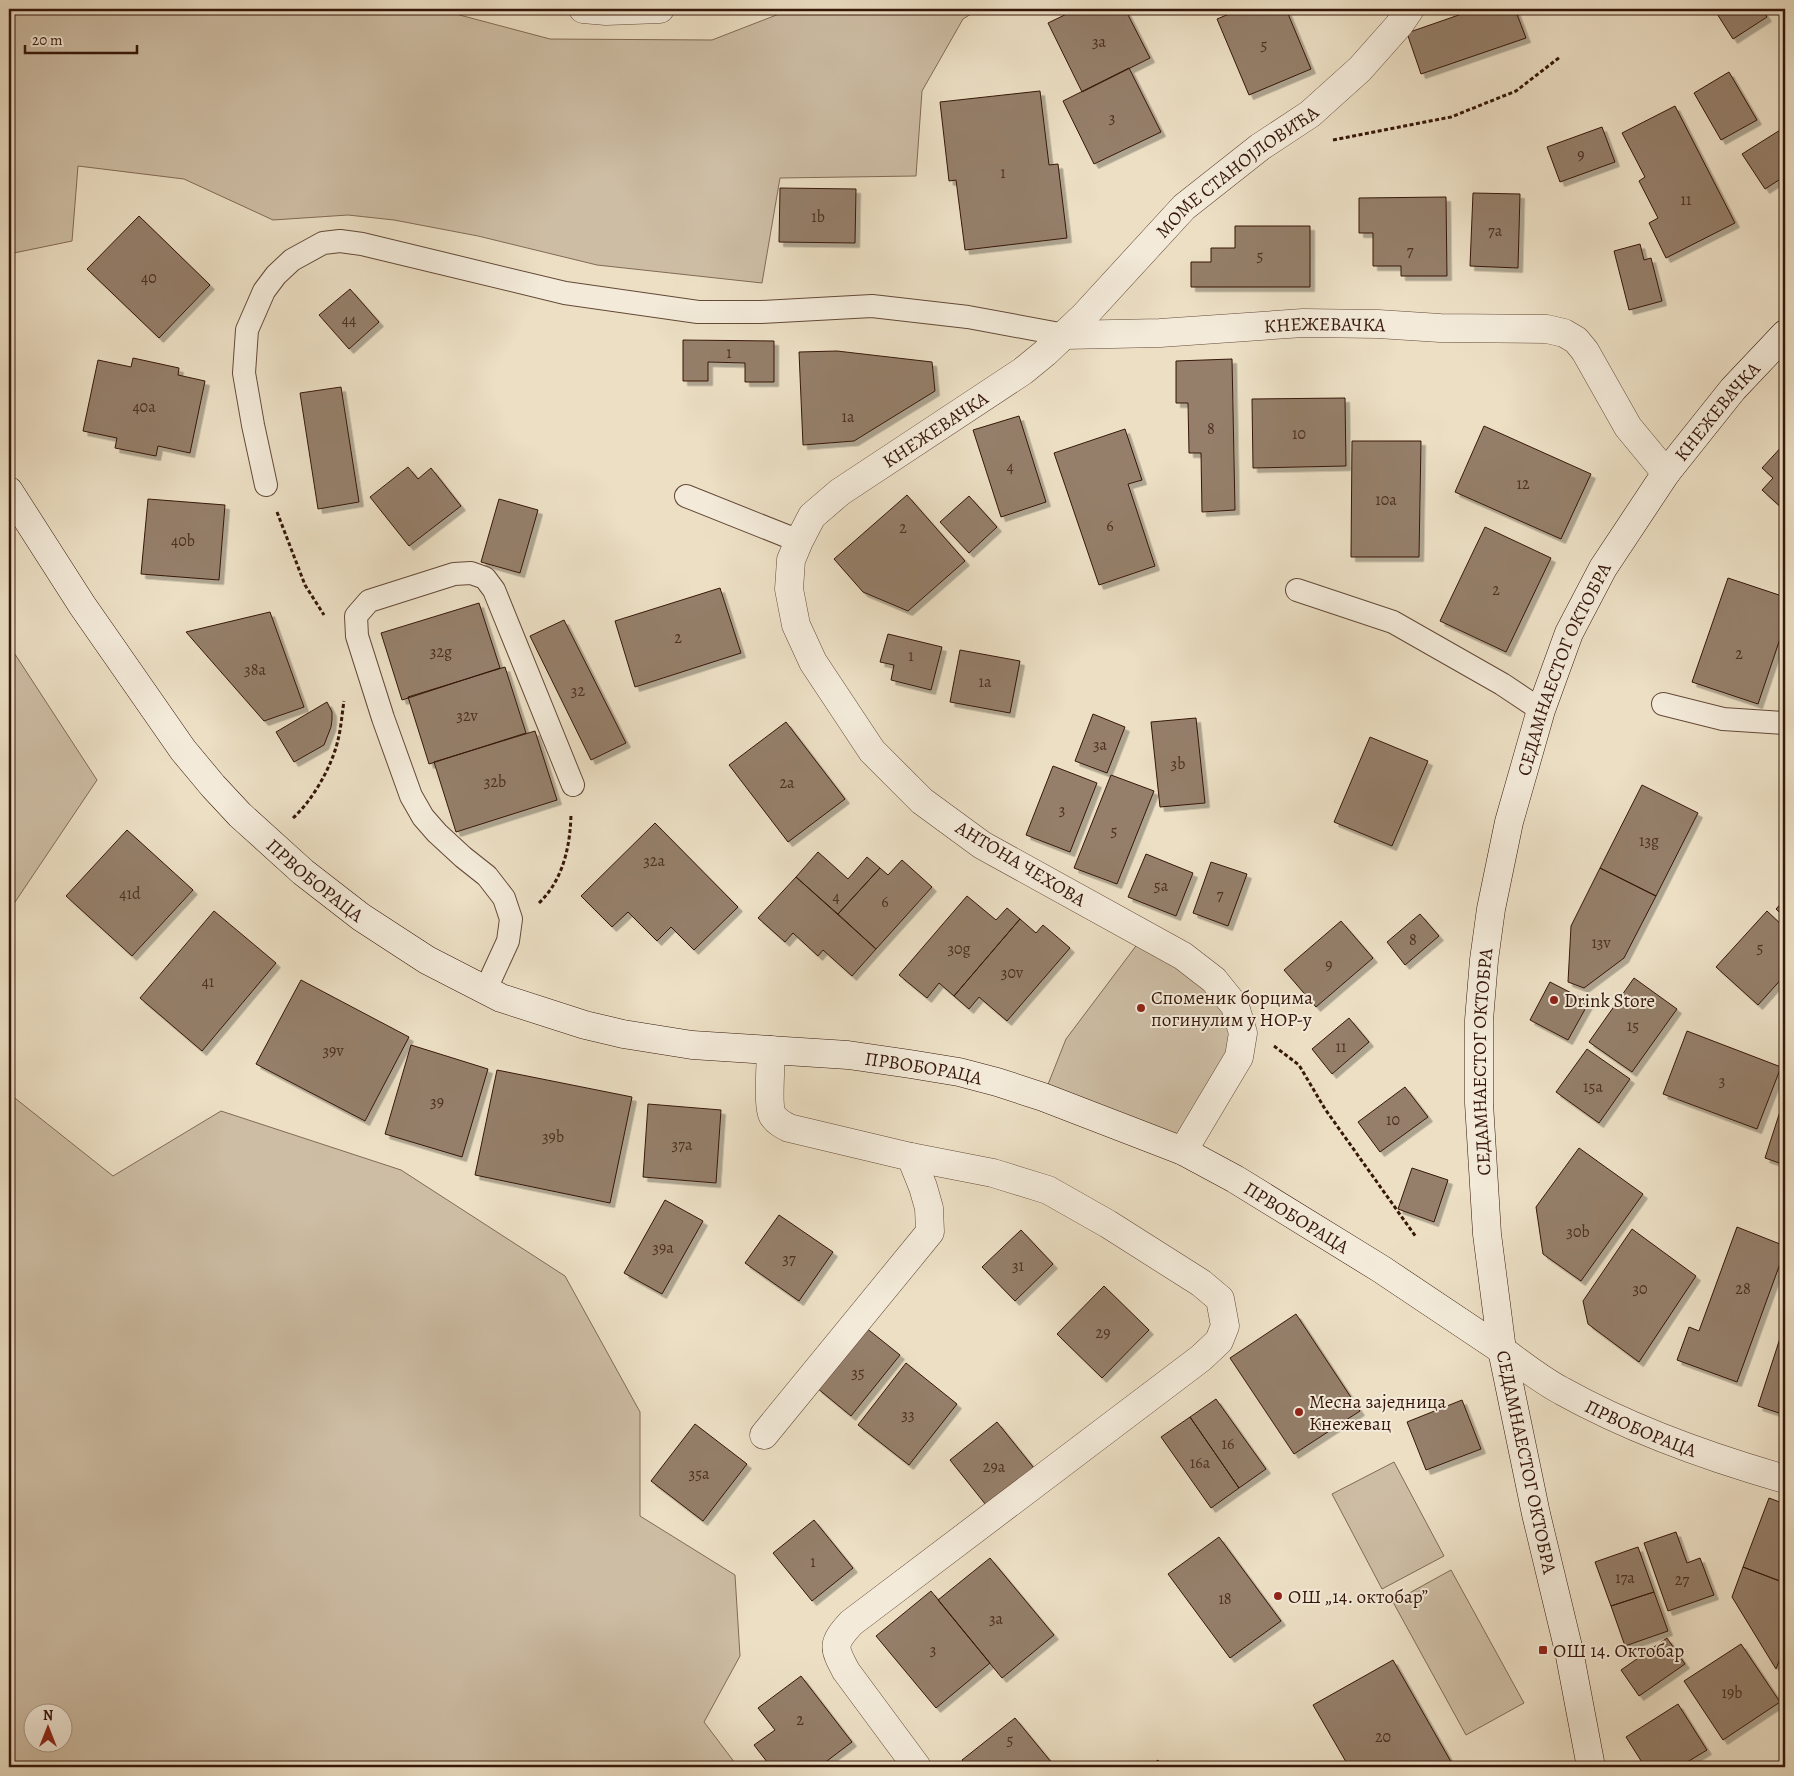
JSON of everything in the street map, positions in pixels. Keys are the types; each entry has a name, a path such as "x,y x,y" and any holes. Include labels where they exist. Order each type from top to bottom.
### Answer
{"street":[{"path":"583,9 606,11 660,9"},
{"name":"МОМЕ СТАНОЈЛОВИЋА","path":"1065,335 1184,207 1260,147 1310,114 1360,70 1399,25 1410,9"},
{"name":"КНЕЖЕВАЧКА","path":"799,540 812,516 840,492 1023,370 1065,335 1160,333 1303,323 1378,324 1440,328 1548,329 1564,333 1576,340 1586,351 1628,427 1666,473 1733,389 1785,334"},
{"name":"СЕДАМНАЕСТОГ ОКТОБРА","path":"1591,1767 1569,1651 1536,1514 1502,1350 1487,1234 1479,1103 1479,1020 1491,909 1509,822 1541,710 1569,633 1603,568 1666,473"},
{"name":"ПРВОБОРАЦА","path":"9,490 82,605 183,750 240,815 303,872 361,918 427,960 485,991 532,1009 584,1025 623,1034 692,1045 848,1055 959,1072 997,1082 1043,1098 1183,1151 1235,1179 1354,1252 1560,1390 1644,1431 1724,1461 1785,1479"},
{"name":"АНТОНА ЧЕХОВА","path":"799,540 791,560 789,590 796,625 813,662 872,751 922,801 982,845 1183,956 1214,980 1234,1006 1244,1033"},
{"path":"1183,1151 1240,1057 1244,1033"},
{"path":"771,1050 770,1104 772,1115 789,1128 911,1157 993,1173 1048,1190 1108,1224 1168,1262 1201,1283 1220,1299 1225,1326 1219,1342 1202,1358 851,1623 840,1635 835,1648 846,1671 917,1767"},
{"path":"764,1435 930,1232 929,1208 911,1157"}],"lane":[{"path":"266,485 244,373 247,330 264,291 276,275 292,260 323,243 340,241 362,244 565,293 698,312 761,312 872,306 968,317 1065,335"},
{"path":"686,496 799,540"},
{"path":"485,991 508,941 511,919 504,898 488,876 463,857 423,817 412,796 383,718 357,636 356,616 369,601 454,574 471,572 485,578 494,590 573,785"},
{"path":"1297,590 1393,622 1502,684 1541,710"},
{"path":"1663,704 1723,719 1785,723"}],"path":[{"path":"1324,142 1451,116 1516,92 1560,57"},
{"path":"266,485 305,585 326,620"},
{"path":"268,840 299,813 323,779 338,741 344,700"},
{"path":"511,919 532,909 548,894 562,870 570,835 573,785"},
{"path":"1244,1033 1275,1047 1299,1066 1325,1109 1416,1237"}],"shaded area":[{"path":"9,9 437,9 550,39 712,40 792,9 979,9 963,19 922,91 916,176 780,178 762,283 597,265 478,236 394,220 348,215 273,220 184,179 78,166 72,241 9,254"},
{"path":"9,645 97,780 9,911"},
{"path":"1145,934 1239,1020 1226,1080 1183,1151 1043,1097 1066,1039"},
{"path":"9,1092 113,1176 221,1111 401,1170 565,1276 640,1412 640,1516 735,1575 740,1656 704,1722 738,1767 9,1767"},
{"path":"1394,1462 1444,1556 1382,1589 1332,1494"},
{"path":"1451,1570 1524,1703 1466,1735 1393,1602"}],"building":[{"path":"1077,9 1125,9 1150,58 1082,92 1048,23"},
{"path":"1241,9 1286,9 1311,69 1249,95 1217,19"},
{"path":"1476,9 1515,9 1526,38 1421,74 1407,33"},
{"path":"1714,9 1762,9 1767,17 1733,39"},
{"path":"1129,68 1161,132 1094,164 1063,101"},
{"path":"1729,72 1757,120 1721,140 1694,93"},
{"path":"1040,91 1049,165 1058,164 1067,238 965,250 956,180 949,181 940,102"},
{"path":"1675,106 1735,223 1666,258 1649,223 1658,218 1639,181 1645,177 1622,133"},
{"path":"1602,127 1615,162 1560,182 1547,147"},
{"path":"1785,127 1785,176 1765,189 1742,154"},
{"path":"780,188 856,189 855,243 779,242"},
{"path":"1473,193 1520,194 1518,268 1470,266"},
{"path":"1446,197 1447,276 1401,276 1401,266 1373,266 1373,233 1359,233 1359,198"},
{"path":"139,216 210,285 159,338 87,269"},
{"path":"1235,226 1310,226 1310,287 1191,287 1191,262 1211,262 1211,248 1235,248"},
{"path":"1640,244 1644,260 1651,258 1662,301 1629,310 1614,251"},
{"path":"350,289 379,322 349,349 319,315"},
{"path":"683,340 774,341 774,382 745,382 745,363 708,362 708,381 683,381"},
{"path":"837,351 932,362 935,391 854,441 803,445 799,352"},
{"path":"133,358 179,368 178,375 205,381 190,453 158,446 156,456 115,448 117,438 83,431 98,360 131,367"},
{"path":"1232,359 1235,510 1202,512 1201,453 1189,453 1188,403 1176,403 1176,361"},
{"path":"341,387 359,502 318,509 300,393"},
{"path":"1345,398 1346,466 1253,468 1252,399"},
{"path":"1019,416 1046,502 1001,517 973,430"},
{"path":"1484,426 1591,474 1561,539 1455,492"},
{"path":"1125,429 1142,480 1128,484 1155,566 1099,585 1054,453"},
{"path":"1352,441 1421,441 1419,557 1351,557"},
{"path":"1785,443 1785,511 1762,490 1773,478 1762,468"},
{"path":"408,467 418,479 431,468 461,506 409,546 370,497"},
{"path":"907,495 965,561 908,611 863,592 834,559"},
{"path":"969,496 997,527 969,553 940,522"},
{"path":"148,499 225,505 219,580 141,574"},
{"path":"499,499 538,510 520,573 481,562"},
{"path":"1485,527 1551,558 1506,652 1440,621"},
{"path":"1728,578 1785,597 1785,624 1758,704 1692,682"},
{"path":"720,588 741,653 635,687 615,621"},
{"path":"479,603 500,668 402,700 381,633"},
{"path":"270,612 304,707 264,721 186,632"},
{"path":"564,620 626,743 591,760 530,636"},
{"path":"888,634 942,647 931,690 891,680 894,665 880,662"},
{"path":"960,650 1020,661 1010,713 950,702"},
{"path":"505,667 526,733 429,764 408,697"},
{"path":"327,702 332,712 332,720 324,745 294,762 276,732"},
{"path":"1093,714 1125,727 1107,773 1075,761"},
{"path":"1196,718 1205,803 1160,807 1151,722"},
{"path":"786,722 845,799 788,842 729,765"},
{"path":"535,731 557,800 456,832 434,762"},
{"path":"1370,737 1428,761 1392,846 1334,822"},
{"path":"1053,766 1097,783 1070,852 1026,835"},
{"path":"1111,775 1154,791 1117,884 1074,868"},
{"path":"1642,785 1698,813 1656,896 1600,868"},
{"path":"655,823 738,907 694,950 671,927 657,941 628,912 612,927 581,896"},
{"path":"127,830 193,890 132,956 66,896"},
{"path":"818,852 848,879 867,857 880,868 838,914 796,877"},
{"path":"1146,854 1193,873 1176,916 1128,897"},
{"path":"902,860 932,887 876,949 838,914 880,868 888,875"},
{"path":"1211,862 1247,874 1228,926 1193,913"},
{"path":"1600,868 1656,896 1624,958 1584,988 1568,982 1571,926"},
{"path":"796,877 876,949 852,976 823,950 818,956 793,933 785,942 758,918"},
{"path":"967,896 996,920 1007,908 1020,919 954,996 939,983 927,998 899,975"},
{"path":"1785,899 1785,918 1776,909"},
{"path":"214,911 276,963 202,1051 140,998"},
{"path":"1767,911 1785,928 1785,975 1758,1005 1716,967"},
{"path":"1420,914 1439,936 1405,965 1387,942"},
{"path":"1020,919 1036,933 1043,925 1070,948 1007,1021 979,997 969,1009 954,996"},
{"path":"1341,921 1373,958 1316,1007 1284,970"},
{"path":"1634,978 1677,1009 1632,1072 1589,1042"},
{"path":"301,980 409,1037 365,1121 256,1064"},
{"path":"1550,982 1589,1002 1568,1040 1530,1020"},
{"path":"1349,1018 1369,1042 1332,1074 1312,1049"},
{"path":"1687,1031 1781,1067 1757,1129 1663,1094"},
{"path":"411,1045 488,1069 462,1157 385,1134"},
{"path":"1587,1049 1630,1079 1599,1123 1556,1092"},
{"path":"497,1070 632,1097 610,1203 475,1175"},
{"path":"1405,1087 1428,1117 1380,1152 1358,1122"},
{"path":"1785,1096 1785,1165 1765,1158"},
{"path":"648,1104 721,1110 716,1183 643,1177"},
{"path":"1579,1148 1643,1194 1581,1281 1543,1254 1536,1207"},
{"path":"1412,1168 1448,1180 1434,1222 1398,1209"},
{"path":"665,1200 703,1221 662,1294 624,1273"},
{"path":"779,1215 833,1252 799,1301 745,1263"},
{"path":"1737,1227 1785,1246 1785,1250 1737,1382 1677,1360 1689,1327 1699,1331"},
{"path":"1632,1229 1696,1276 1639,1362 1588,1324 1583,1301"},
{"path":"1021,1230 1053,1264 1015,1301 982,1267"},
{"path":"1104,1286 1149,1330 1102,1378 1057,1334"},
{"path":"1296,1314 1360,1411 1294,1454 1230,1358"},
{"path":"1785,1323 1785,1415 1758,1406"},
{"path":"865,1327 900,1355 851,1416 817,1388"},
{"path":"906,1363 957,1404 909,1465 858,1425"},
{"path":"1216,1399 1266,1469 1239,1488 1190,1417"},
{"path":"1462,1400 1481,1449 1426,1470 1407,1422"},
{"path":"1190,1417 1239,1488 1211,1508 1161,1437"},
{"path":"997,1422 1038,1473 990,1510 950,1460"},
{"path":"695,1424 747,1464 703,1521 651,1481"},
{"path":"1769,1498 1785,1504 1785,1583 1743,1567"},
{"path":"814,1520 853,1568 812,1601 773,1553"},
{"path":"1676,1532 1687,1563 1700,1558 1714,1595 1668,1611 1644,1543"},
{"path":"1219,1537 1281,1621 1230,1658 1168,1574"},
{"path":"1638,1547 1654,1592 1611,1606 1595,1562"},
{"path":"990,1558 1054,1635 1002,1678 938,1600"},
{"path":"1743,1567 1785,1583 1785,1646 1776,1669 1732,1597"},
{"path":"931,1591 990,1663 936,1708 876,1636"},
{"path":"1654,1592 1668,1631 1625,1646 1611,1606"},
{"path":"1667,1638 1685,1664 1639,1696 1621,1670"},
{"path":"1741,1644 1780,1702 1723,1740 1684,1681"},
{"path":"1393,1660 1454,1767 1349,1767 1313,1705"},
{"path":"801,1676 852,1742 819,1767 771,1767 754,1745 775,1730 758,1708"},
{"path":"1678,1704 1707,1750 1679,1767 1645,1767 1626,1737"},
{"path":"1015,1718 1052,1763 1046,1767 968,1767 962,1760"},
{"path":"1158,1760 1163,1767 1148,1767"}],"place":[{"name":"Drink Store","path":"1554,1000"},
{"name":"Споменик борцима погинулим у НОР-у","path":"1141,1008"},
{"name":"Месна заједница Кнежевац","path":"1299,1412"},
{"name":"ОШ „14. октобар”","path":"1278,1596"},
{"name":"ОШ 14. Октобар","path":"1543,1650"}]}
